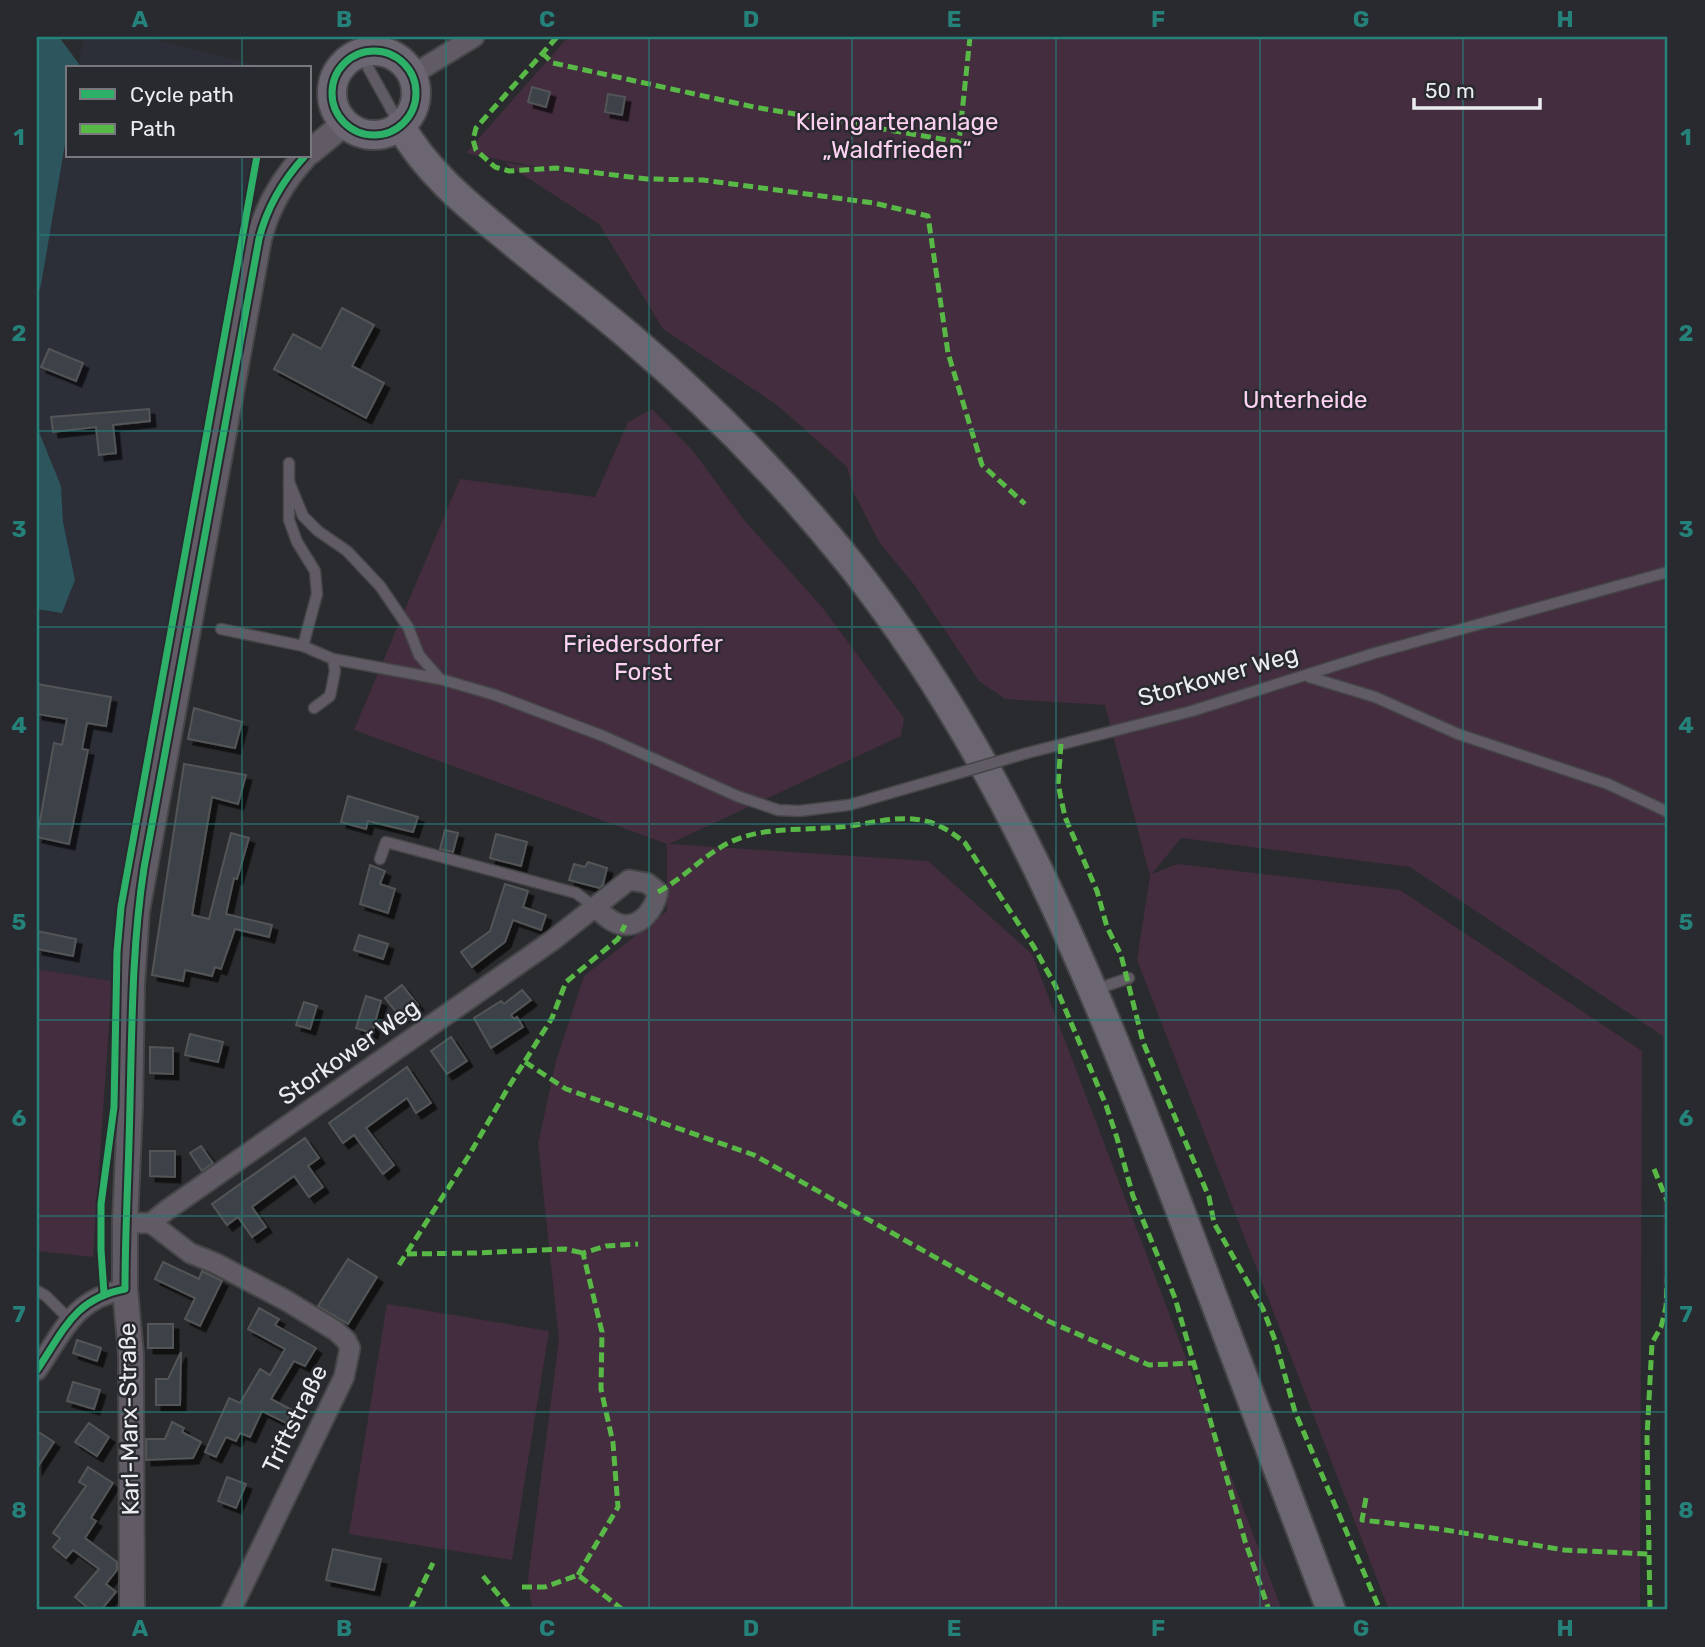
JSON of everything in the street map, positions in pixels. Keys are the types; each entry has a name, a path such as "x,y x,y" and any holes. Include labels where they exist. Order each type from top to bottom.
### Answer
{"main road":[{"path":"354,45 384,52 405,64 412,75 415,102 407,118 390,131 378,134 355,130 345,123 333,103 334,80 349,59 354,45"},
{"path":"400,125 418,155 482,217 628,335 715,413 793,496 848,561 921,661 975,748 1032,854 1093,990 1167,1175 1331,1610"}],"street":[{"path":"412,75 474,37"},
{"path":"312,150 345,123"},
{"name":"Karl-Marx-Straße","path":"132,1610 131,1355 125,1289 125,1223 132,984 137,911 259,239 267,212 285,181 303,158"},
{"name":"Storkower Weg","path":"151,1223 553,940 596,906"},
{"path":"125,1223 151,1223"},
{"name":"Triftstraße","path":"151,1223 190,1253 215,1263 287,1301 336,1331 350,1348 344,1377 231,1610"},
{"path":"37,1370 71,1321 90,1300 125,1289"}],"lane":[{"path":"354,45 400,125"},
{"path":"289,463 289,520 297,542 315,571 317,594 303,646"},
{"path":"289,482 303,516 318,531 347,551 380,586 408,627 419,655 440,678"},
{"name":"Storkower Weg","path":"221,629 303,646 333,659 440,678 541,711 737,796 778,810 799,811 849,805 1027,754 1192,711 1375,653 1668,572"},
{"path":"314,708 330,696 335,671 333,659"},
{"path":"1308,676 1375,696 1458,734 1608,784 1668,813"},
{"path":"380,859 386,842 576,893 596,906"},
{"path":"1093,990 1129,978"},
{"path":"37,1291 46,1296 71,1321"}],"shaded area":[{"path":"84,37 145,37 261,66 78,66"},
{"path":"66,139 66,158 254,158 121,885 112,981 37,969 37,609 62,612 75,580 63,522 61,486 37,427 37,297"}],"green space":[{"name":"Unterheide","path":"568,37 1668,37 1668,1610 1664,1610 1663,1036 1410,867 1181,838 1152,874 1177,864 1400,890 1642,1051 1640,1610 1389,1610 1137,960 1150,876 1105,705 1005,699 979,681 915,586 879,542 854,493 847,467 777,405 663,329 599,224 503,162 578,175 466,153"},
{"name":"Friedersdorfer Forst","path":"652,409 693,451 744,520 822,607 904,718 901,736 669,844 928,861 1032,954 1282,1610 532,1610 528,1579 559,1339 538,1144 556,1061 584,976 667,911 667,844 354,730 460,479 595,497 628,422"},
{"path":"37,969 112,981 93,1257 37,1251"},
{"path":"387,1304 549,1331 512,1560 349,1534"}],"water":[{"path":"37,37 59,37 79,64 66,66 66,139 37,297"},
{"path":"37,427 61,486 63,522 75,580 62,613 37,609"}],"building":[{"path":"532,87 550,92 546,107 528,102"},
{"path":"608,94 625,97 622,115 605,112"},
{"path":"342,308 374,325 352,366 384,383 366,418 274,369 293,334 321,349"},
{"path":"49,349 83,363 76,381 41,367"},
{"path":"149,409 150,421 113,425 116,453 99,455 96,427 53,432 51,417"},
{"path":"37,684 111,697 106,726 87,723 82,749 88,750 69,844 37,837 54,743 62,745 67,719 37,714"},
{"path":"194,708 242,722 235,748 188,739"},
{"path":"184,764 246,775 238,804 212,797 192,915 209,919 231,833 249,838 237,879 234,878 226,914 272,925 269,937 235,929 221,969 215,967 212,976 185,970 183,981 152,975"},
{"path":"348,796 418,817 413,832 368,821 366,829 341,822"},
{"path":"445,830 458,833 453,852 440,849"},
{"path":"496,834 527,842 521,866 490,858"},
{"path":"588,862 607,868 603,885 599,888 569,880 574,864 585,867"},
{"path":"370,865 385,871 380,884 395,889 388,913 360,904"},
{"path":"505,884 528,891 523,907 546,915 541,930 513,920 505,942 472,967 461,952 490,931"},
{"path":"37,931 76,939 73,956 37,949"},
{"path":"359,935 388,944 383,959 354,950"},
{"path":"402,985 418,1005 401,1018 385,998"},
{"path":"522,990 531,1000 511,1015 514,1019 517,1017 523,1027 491,1048 474,1018 501,1001 504,1004"},
{"path":"366,996 381,1001 372,1033 356,1028"},
{"path":"304,1002 317,1006 310,1029 296,1025"},
{"path":"190,1034 223,1042 218,1062 185,1055"},
{"path":"451,1037 467,1061 447,1074 431,1051"},
{"path":"150,1047 173,1048 173,1074 150,1073"},
{"path":"407,1067 431,1103 416,1113 407,1098 366,1128 394,1165 383,1174 354,1135 343,1143 329,1123"},
{"path":"305,1138 319,1158 308,1166 323,1187 309,1197 294,1176 252,1207 266,1227 252,1237 238,1217 227,1225 212,1204"},
{"path":"201,1146 213,1163 202,1171 190,1153"},
{"path":"150,1151 175,1151 175,1177 150,1176"},
{"path":"348,1259 377,1277 348,1324 318,1306"},
{"path":"163,1262 199,1279 202,1271 222,1281 200,1326 185,1319 195,1298 155,1279"},
{"path":"259,1308 279,1319 275,1325 316,1348 305,1366 294,1361 271,1399 292,1410 286,1423 262,1411 250,1437 240,1433 236,1441 226,1437 216,1457 205,1452 229,1398 240,1403 260,1369 270,1375 285,1349 248,1329"},
{"path":"148,1324 173,1324 173,1348 148,1348"},
{"path":"77,1340 101,1348 97,1361 73,1353"},
{"path":"181,1352 180,1405 156,1405 156,1379 168,1379"},
{"path":"73,1382 100,1390 94,1409 67,1401"},
{"path":"172,1422 184,1428 182,1432 201,1442 193,1458 146,1460 146,1439 165,1439"},
{"path":"89,1423 109,1437 97,1456 75,1442"},
{"path":"37,1431 54,1442 37,1468"},
{"path":"88,1467 113,1483 91,1518 96,1521 85,1538 117,1562 117,1570 106,1584 116,1592 101,1610 90,1610 75,1597 99,1569 73,1550 66,1558 53,1547 60,1538 53,1533 86,1486 79,1482"},
{"path":"227,1477 246,1484 236,1508 218,1501"},
{"path":"333,1549 381,1559 374,1590 326,1580"}],"marked path":[{"path":"557,37 476,128 473,140 476,150 495,167 509,171 556,168 647,179 703,180 874,203 928,216 948,353 982,465 1025,504"},
{"path":"542,53 553,63 754,107 959,142 970,37"},
{"path":"1061,744 1058,784 1065,817 1097,891 1107,927 1121,955 1143,1042 1209,1197 1214,1223 1263,1309 1276,1343 1295,1412 1380,1610"},
{"path":"658,892 728,843 755,834 906,819 934,824 965,843 1034,947 1055,985 1106,1105 1133,1196 1175,1298 1245,1541 1269,1610"},
{"path":"399,1265 552,1018 566,982 618,939 625,925"},
{"path":"525,1062 566,1089 754,1155 1048,1321 1149,1365 1193,1363"},
{"path":"1654,1169 1668,1203"},
{"path":"578,1575 618,1507 613,1443 601,1389 602,1332 583,1253 606,1246 638,1244"},
{"path":"407,1254 565,1249 583,1253"},
{"path":"1650,1610 1647,1437 1652,1343 1661,1327 1666,1307 1668,1265"},
{"path":"1366,1498 1362,1520 1440,1529 1564,1550 1648,1554"},
{"path":"410,1610 433,1563"},
{"path":"522,1587 545,1587 578,1575 623,1610"},
{"path":"483,1576 511,1610"}],"cycle path":[{"path":"374,51 397,58 409,70 416,93 409,116 397,128 374,135 351,128 339,116 332,93 339,70 351,58 374,51"},
{"path":"104,1294 101,1204 114,1107 117,952 121,907 257,158"},
{"path":"37,1370 63,1329 82,1308 94,1300 125,1289 133,985 144,868 259,239 277,194 303,158"}],"park label":[{"name":"Kleingartenanlage „Waldfrieden“","path":"897,136"}]}
